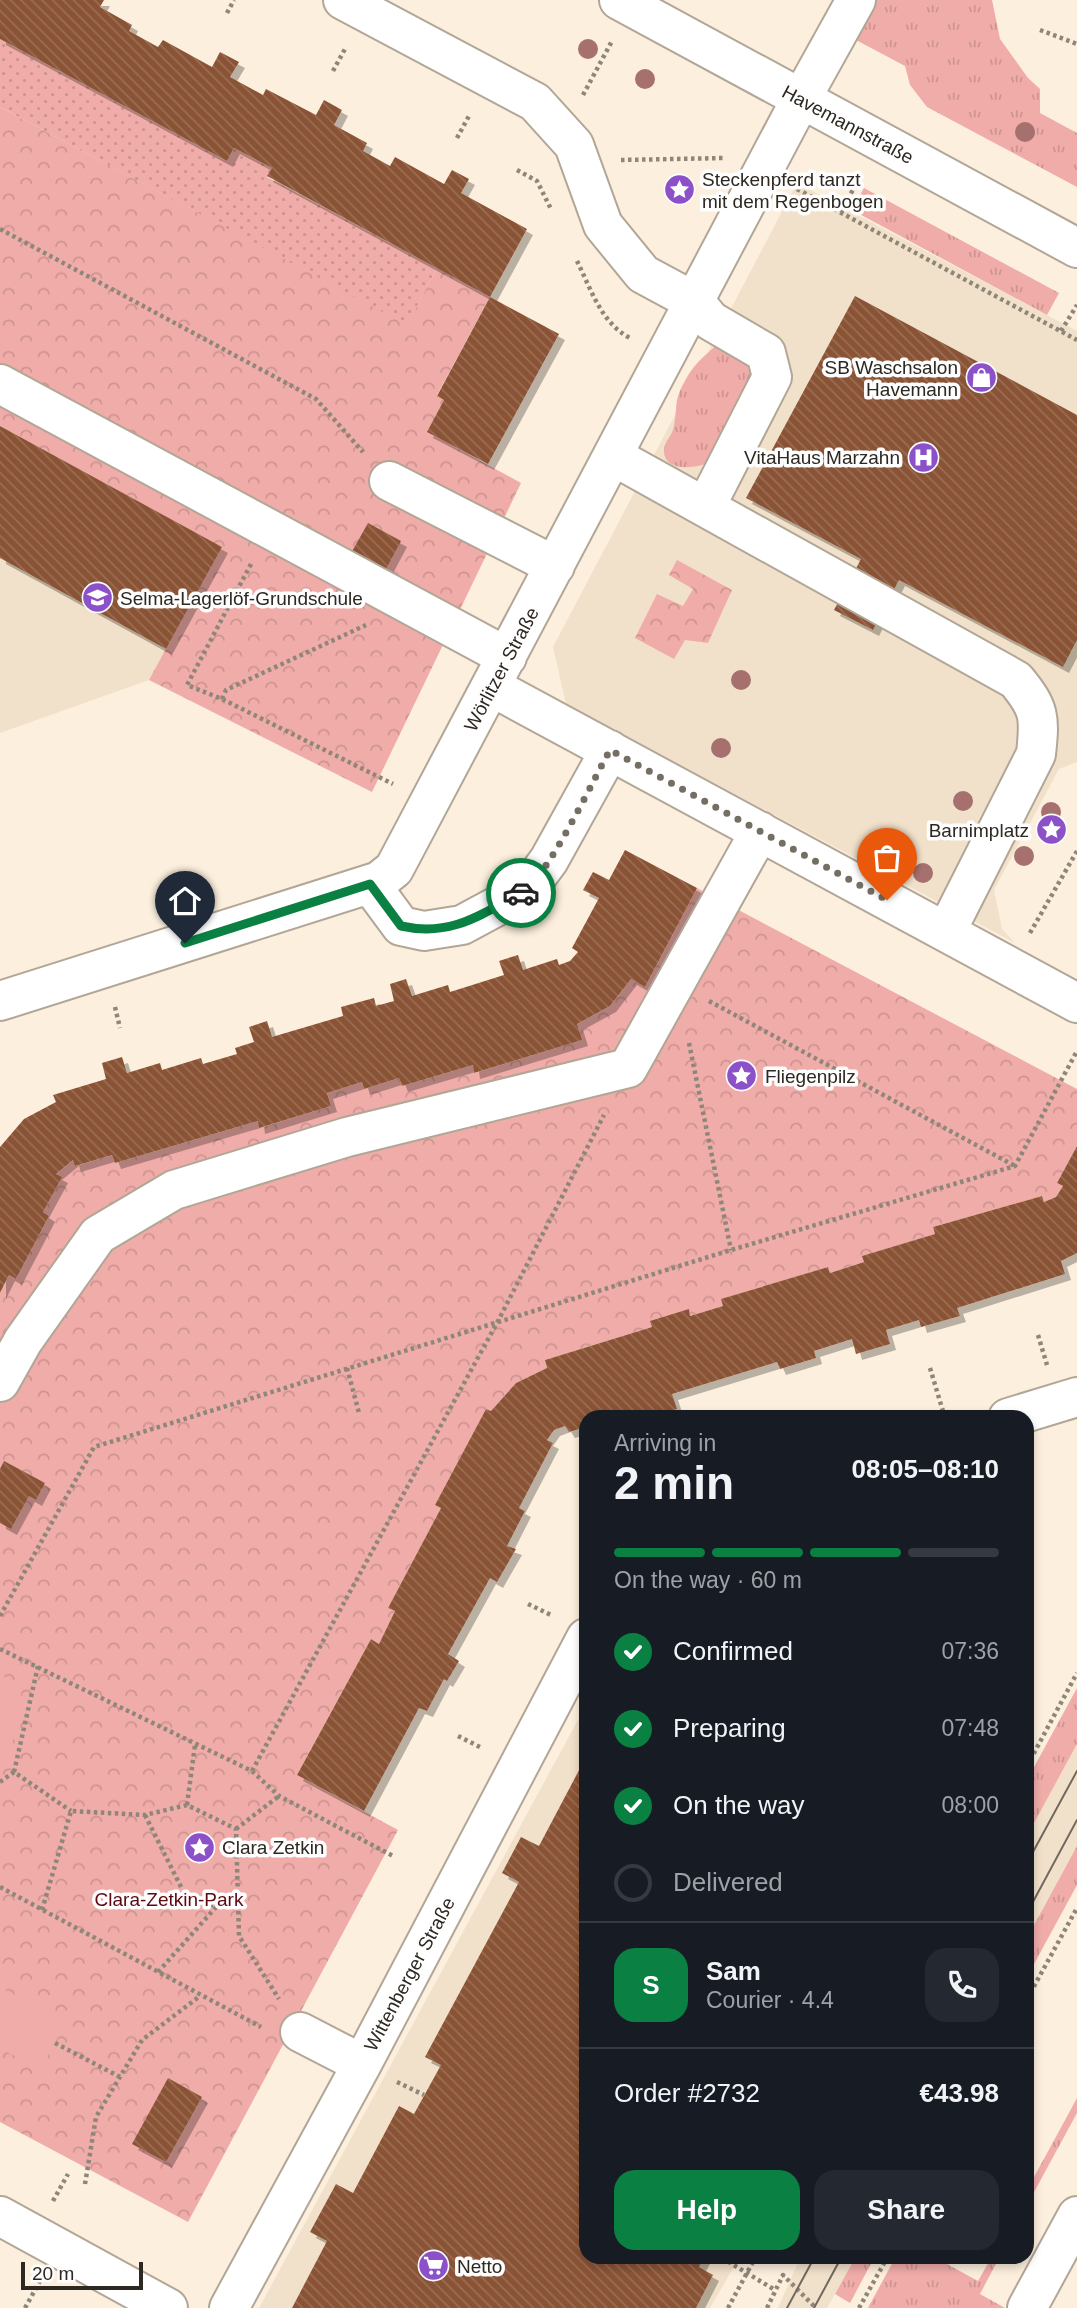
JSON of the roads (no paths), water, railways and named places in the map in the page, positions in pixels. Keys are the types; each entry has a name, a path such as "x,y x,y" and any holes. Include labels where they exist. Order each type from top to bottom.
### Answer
{"street":[{"path":"343,0 535,102 571,147 603,225 643,274 695,302 711,321 766,353 772,377 706,506"},
{"name":"Havemannstraße","path":"619,0 1077,248"},
{"name":"Wörlitzer Straße","path":"0,1001 370,884 394,869 431,804 801,99 856,0"},
{"path":"0,384 410,605 610,750 1077,1003"},
{"path":"613,456 1016,680 1036,704 1040,723 1036,754 946,932"},
{"path":"389,481 555,566"},
{"path":"370,884 401,926 424,931 462,925 527,890 549,860 610,750"},
{"path":"0,1382 23,1341 98,1235 174,1190 347,1137 628,1068 760,831"},
{"path":"1034,1410 1077,1397"},
{"name":"Wittenberger Straße","path":"229,2308 362,2064 579,1651"},
{"path":"300,2032 362,2064"},
{"path":"0,2216 168,2308"},
{"path":"1027,2308 1077,2216"}],"tram line":[{"path":"1034,1850 1077,1771"},
{"path":"1034,1900 1077,1820"},
{"path":"787,2308 811,2264"},
{"path":"814,2308 838,2264"}],"place":[{"name":"Steckenpferd tanzt mit dem Regenbogen","path":"679,190"},
{"name":"SB Waschsalon Havemann","path":"981,378"},
{"name":"VitaHaus Marzahn","path":"923,457"},
{"name":"Selma-Lagerlöf-Grundschule","path":"97,598"},
{"name":"Barnimplatz","path":"1052,830"},
{"name":"Fliegenpilz","path":"742,1076"},
{"name":"Clara Zetkin","path":"199,1847"},
{"name":"Netto","path":"434,2266"}],"park label":[{"name":"Clara-Zetkin-Park","path":"169,1899"}]}
